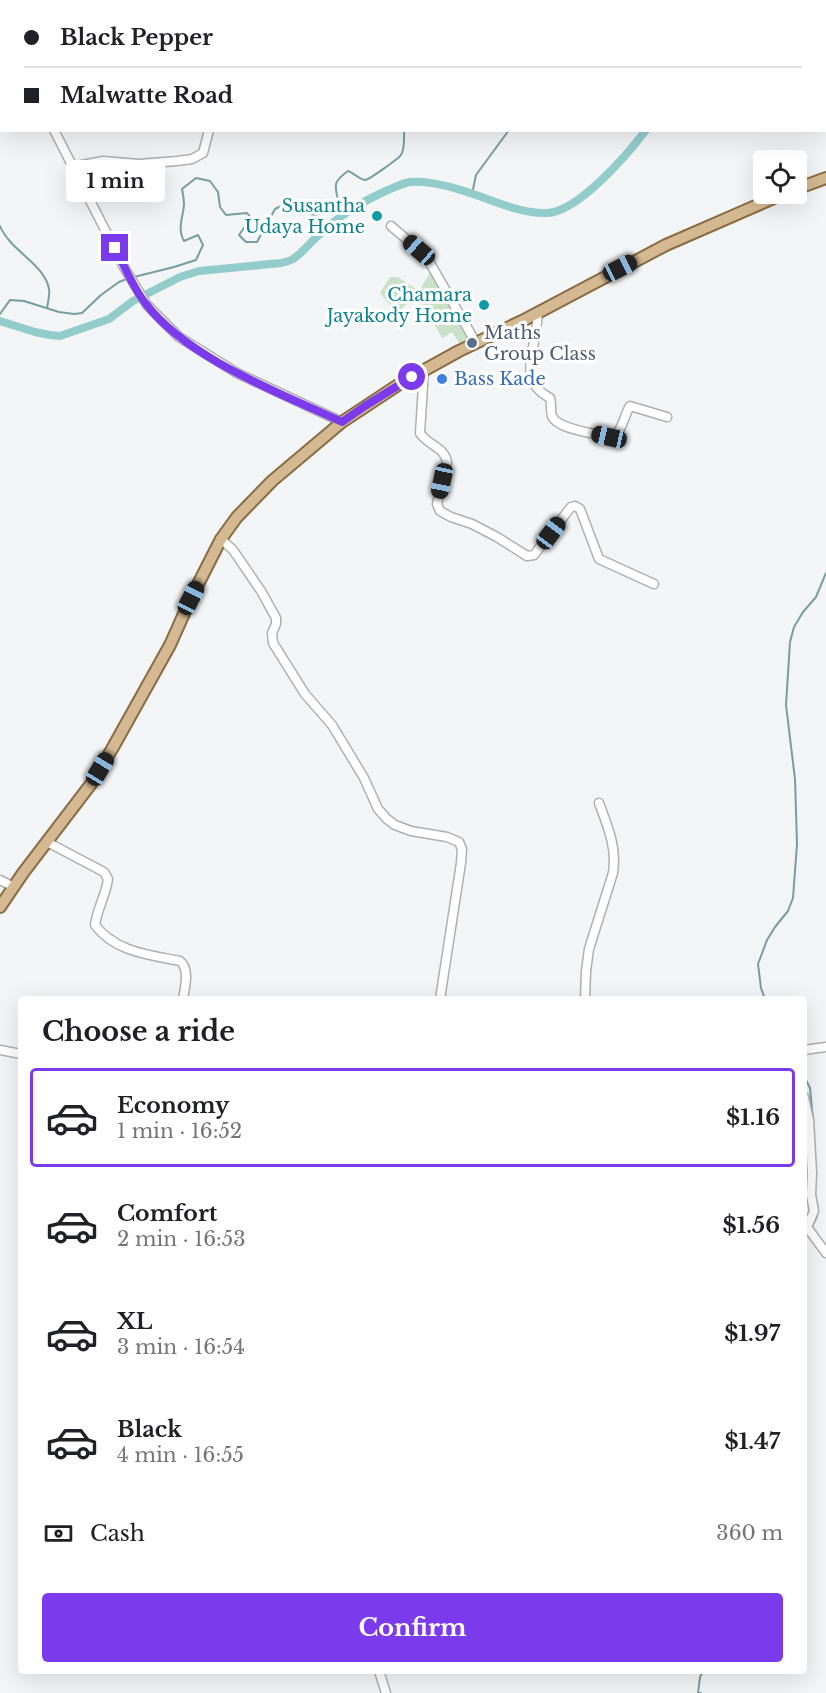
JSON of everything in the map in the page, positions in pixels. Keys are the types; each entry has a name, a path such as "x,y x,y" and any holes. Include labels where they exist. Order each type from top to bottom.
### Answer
{"main road":[{"path":"807,185 826,178"},
{"path":"0,907 91,784 170,645 188,604 222,539 237,517 272,482 342,422 423,370 538,313 666,245 760,204"}],"street":[{"path":"55,132 147,306 178,337 237,373 342,422"},
{"path":"72,167 103,161 139,165 192,159 203,153 208,132"},
{"path":"392,226 430,263 476,343"},
{"path":"538,313 530,372 535,385 550,398 551,414 554,420 571,428 609,437 619,432 630,406 667,417"},
{"path":"423,370 420,433 442,451 447,462 437,504 440,511 497,537 526,556 534,555 571,507 575,506 580,509 599,559 654,584"},
{"path":"222,539 233,550 276,618 272,633 273,643 305,694 332,725 364,778 378,809 395,825 459,842 462,849 461,863 440,996"},
{"path":"585,996 588,949 615,861 615,851 599,803"},
{"path":"46,842 104,872 108,879 107,886 95,925 99,931 119,945 134,952 185,964 183,996"},
{"path":"0,880 14,887"},
{"path":"807,1050 826,1047"},
{"path":"0,1050 18,1053"},
{"path":"807,1111 814,1211 807,1227 826,1253"},
{"path":"380,1674 386,1693"}],"green space":[{"path":"433,268 476,343 463,349 452,332 442,338 418,296 414,296 397,314 380,293 390,277 398,277 419,291"}],"waterway":[{"path":"134,277 196,260 203,245 198,235 184,241 181,228 184,205 182,189 196,178 210,181 218,192 220,207 226,215 247,213 251,218 239,235 246,242 257,242 275,209 283,205 306,213 324,212 338,200 336,183 348,171 365,180 390,164 402,153 404,132"},
{"path":"472,194 476,175 508,132"},
{"path":"0,321 35,332 60,336 109,319 133,301 180,277 199,271 289,261 352,209 379,194 407,183 426,182 444,186 529,212 547,213 559,210 587,193 644,132"},
{"path":"0,226 11,243 41,272 46,280 49,291 47,308"},
{"path":"0,314 10,300 24,301 59,312 82,313 101,295 129,278"},
{"path":"764,996 758,964 767,940 788,911 793,898 797,844 795,779 786,705 790,642 794,627 816,597 826,573"},
{"path":"807,1082 810,1088 813,1120"},
{"path":"815,1189 816,1173"},
{"path":"812,1228 817,1215 817,1203"},
{"path":"701,1693 698,1693 702,1674"}],"place":[{"name":"Susantha Udaya Home","path":"377,216"},
{"name":"Chamara Jayakody Home","path":"484,305"},
{"name":"Maths Group Class","path":"472,343"},
{"name":"Bass Kade","path":"442,379"}],"route":[{"path":"115,248 147,306 178,337 237,373 342,422 412,377"}]}
